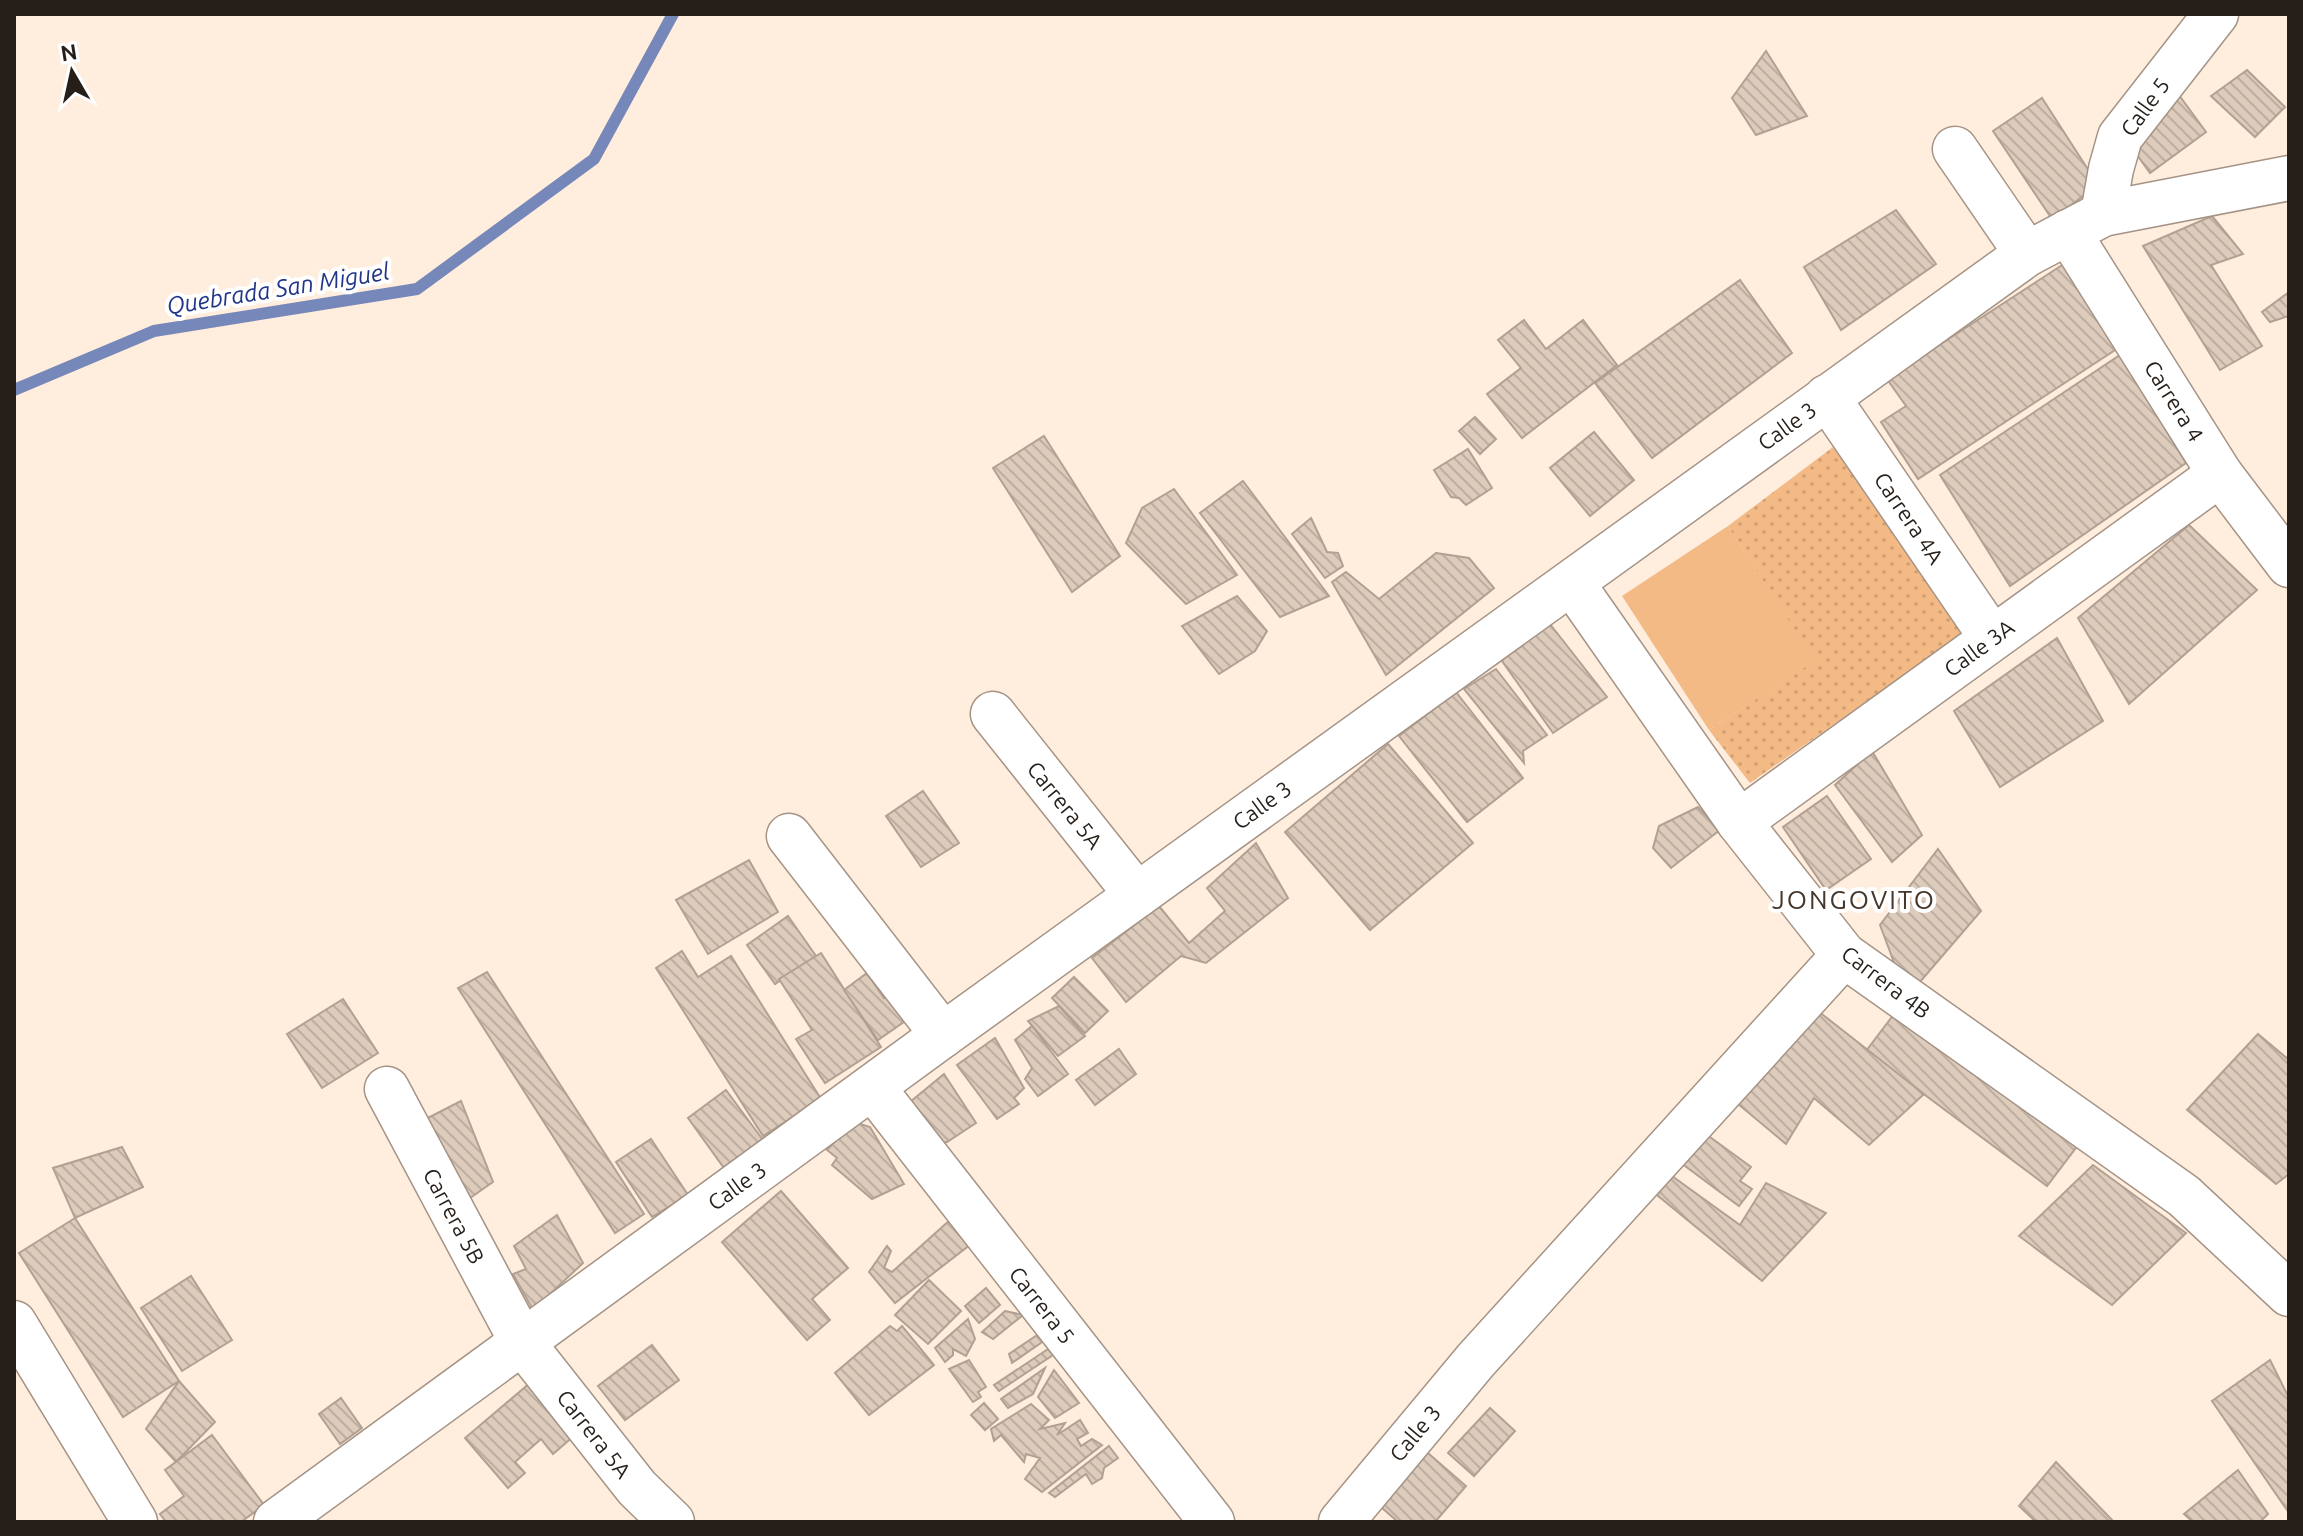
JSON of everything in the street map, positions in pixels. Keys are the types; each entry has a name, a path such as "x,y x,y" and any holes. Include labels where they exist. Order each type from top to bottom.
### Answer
{"street":[{"name":"Calle 5","path":"2086,223 2111,169 2120,137 2216,14"},
{"path":"1955,149 2027,254"},
{"name":"Calle 3","path":"276,1522 943,1035 2027,254 2086,223 2289,178"},
{"name":"Carrera 4","path":"2086,223 2220,474 2289,565"},
{"name":"Carrera 4A","path":"1827,397 1992,638"},
{"name":"Calle 3A","path":"1739,822 2220,474"},
{"name":"Carrera 4B","path":"1572,583 1739,822 1844,955 2184,1196 2289,1294"},
{"name":"Carrera 5A","path":"993,714 1137,895"},
{"path":"789,836 943,1035"},
{"name":"Calle 3","path":"1341,1522 1476,1360 1844,955"},
{"name":"Carrera 5","path":"873,1088 1212,1522"},
{"name":"Carrera 5B","path":"387,1089 522,1342"},
{"path":"14,1323 135,1522"},
{"name":"Carrera 5A","path":"522,1342 637,1488 672,1522"}],"shaded area":[{"path":"1833,447 1965,633 1750,783 1709,730 1815,661 1728,526"},
{"path":"1728,526 1816,661 1709,730 1622,596"}],"building":[{"path":"1766,51 1807,116 1756,135 1732,98"},
{"path":"2247,70 2285,107 2255,137 2211,96"},
{"path":"2179,95 2206,132 2150,173 2123,135"},
{"path":"2042,98 2098,185 2052,219 1993,131"},
{"path":"1896,210 1936,264 1841,330 1804,267"},
{"path":"2212,216 2243,254 2211,265 2262,346 2220,370 2143,246"},
{"path":"2076,256 2132,339 1918,479 1881,422 1906,406 1887,379"},
{"path":"1740,280 1792,353 1652,458 1595,383"},
{"path":"2289,292 2289,316 2270,322 2262,312"},
{"path":"1524,320 1546,349 1583,320 1617,365 1522,438 1487,394 1521,368 1498,340"},
{"path":"2120,355 2186,463 2010,586 1940,475"},
{"path":"1475,417 1496,439 1480,454 1459,431"},
{"path":"1594,432 1634,480 1590,516 1550,468"},
{"path":"1044,436 1120,556 1072,592 993,468"},
{"path":"1468,449 1492,488 1466,505 1459,498 1451,497 1434,470"},
{"path":"1243,481 1329,596 1280,617 1200,513"},
{"path":"1174,489 1237,575 1186,604 1126,543 1142,508"},
{"path":"1311,518 1327,552 1338,553 1343,566 1325,578 1292,534"},
{"path":"2189,525 2257,590 2129,704 2078,618"},
{"path":"1436,553 1469,558 1494,588 1386,675 1332,582 1346,572 1379,599"},
{"path":"1237,596 1267,631 1255,651 1219,674 1182,626"},
{"path":"1550,624 1607,697 1553,733 1502,661 1519,639"},
{"path":"2057,638 2103,721 2000,787 1954,711"},
{"path":"1496,669 1547,735 1523,751 1524,763 1464,689"},
{"path":"1456,692 1523,778 1467,822 1399,736"},
{"path":"1388,744 1473,843 1370,930 1285,832"},
{"path":"1872,751 1922,835 1892,862 1835,785"},
{"path":"923,791 959,843 921,867 886,816"},
{"path":"1827,796 1871,859 1826,890 1783,827"},
{"path":"1698,807 1720,830 1671,868 1653,848 1659,826"},
{"path":"1256,843 1288,898 1206,963 1181,956 1126,1002 1092,958 1159,906 1189,943 1225,911 1207,888"},
{"path":"1938,849 1981,911 1907,997 1880,925"},
{"path":"749,860 778,912 708,954 676,900"},
{"path":"788,916 816,956 775,984 747,945"},
{"path":"682,951 698,977 731,956 821,1099 763,1136 656,968"},
{"path":"821,953 881,1047 825,1083 796,1039 812,1030 779,979"},
{"path":"487,972 644,1214 615,1233 458,988"},
{"path":"867,973 884,998 904,984 921,1010 878,1040 844,990"},
{"path":"1074,977 1108,1011 1085,1033 1052,998"},
{"path":"1907,997 2088,1132 2047,1186 1866,1051"},
{"path":"343,999 378,1053 322,1088 287,1034"},
{"path":"1059,1006 1085,1036 1058,1056 1028,1021"},
{"path":"1818,1011 1924,1094 1869,1145 1814,1098 1786,1144 1738,1104"},
{"path":"1032,1026 1068,1074 1038,1096 1025,1079 1032,1068 1015,1040"},
{"path":"2258,1034 2289,1060 2289,1174 2276,1184 2187,1110"},
{"path":"995,1038 1024,1088 1014,1098 1019,1104 997,1119 957,1065"},
{"path":"1119,1049 1136,1074 1095,1105 1076,1080"},
{"path":"944,1074 976,1123 947,1142 927,1146 904,1107"},
{"path":"726,1090 763,1140 724,1168 688,1118"},
{"path":"461,1101 493,1182 467,1200 420,1122"},
{"path":"857,1123 870,1127 904,1184 872,1199 832,1165 837,1158 827,1150 849,1126 852,1129"},
{"path":"1699,1129 1751,1167 1740,1181 1752,1189 1739,1206 1677,1160"},
{"path":"651,1139 688,1195 652,1217 616,1162"},
{"path":"122,1147 143,1187 75,1218 53,1168"},
{"path":"2093,1165 2186,1233 2112,1305 2019,1236"},
{"path":"1672,1176 1740,1225 1766,1183 1826,1213 1762,1281 1657,1195"},
{"path":"781,1191 848,1268 812,1299 830,1320 807,1340 722,1242"},
{"path":"557,1215 583,1263 533,1310 513,1274 526,1269 514,1246"},
{"path":"75,1218 179,1381 123,1417 19,1253"},
{"path":"950,1220 971,1244 895,1303 869,1272 887,1246 891,1251 884,1268 892,1272"},
{"path":"191,1276 232,1340 182,1371 141,1308"},
{"path":"929,1280 961,1311 928,1344 895,1315"},
{"path":"986,1288 1000,1305 979,1323 965,1306"},
{"path":"1005,1311 1023,1315 993,1339 982,1332"},
{"path":"968,1319 975,1339 966,1356 953,1349 953,1355 945,1362 935,1348"},
{"path":"890,1326 897,1331 902,1326 934,1365 869,1415 835,1373"},
{"path":"1040,1333 1045,1340 1012,1363 1009,1354"},
{"path":"652,1345 679,1380 625,1420 598,1386"},
{"path":"1048,1349 1053,1355 999,1391 994,1385"},
{"path":"969,1360 986,1387 978,1392 981,1397 973,1402 949,1369"},
{"path":"2270,1360 2289,1398 2289,1513 2212,1401"},
{"path":"1045,1368 1033,1394 1008,1408 1001,1399"},
{"path":"1054,1370 1079,1403 1055,1418 1038,1397"},
{"path":"537,1377 582,1429 553,1454 541,1439 515,1462 525,1473 508,1488 465,1438"},
{"path":"179,1381 215,1422 176,1462 146,1429"},
{"path":"341,1398 362,1428 340,1444 319,1414"},
{"path":"984,1403 998,1419 985,1430 971,1415"},
{"path":"1031,1404 1049,1420 1040,1429 1065,1423 1057,1435 1080,1420 1088,1433 1077,1439 1081,1446 1092,1439 1102,1445 1042,1492 1025,1479 1040,1458 1026,1454 1024,1462 1001,1435 994,1441 991,1429"},
{"path":"1490,1408 1515,1431 1474,1476 1448,1453"},
{"path":"212,1435 264,1505 241,1522 166,1522 160,1514 184,1496 165,1470"},
{"path":"1413,1440 1466,1486 1435,1522 1398,1522 1366,1494"},
{"path":"1109,1446 1118,1458 1104,1468 1102,1478 1092,1484 1086,1474 1055,1497 1049,1493"},
{"path":"2056,1462 2114,1522 2036,1522 2019,1506"},
{"path":"2238,1470 2268,1514 2260,1522 2193,1522 2184,1514"}],"waterway":[{"name":"Quebrada San Miguel","path":"14,390 154,331 417,289 594,159 673,14"}],"district":[{"name":"JONGOVITO","path":"1854,900"}]}
